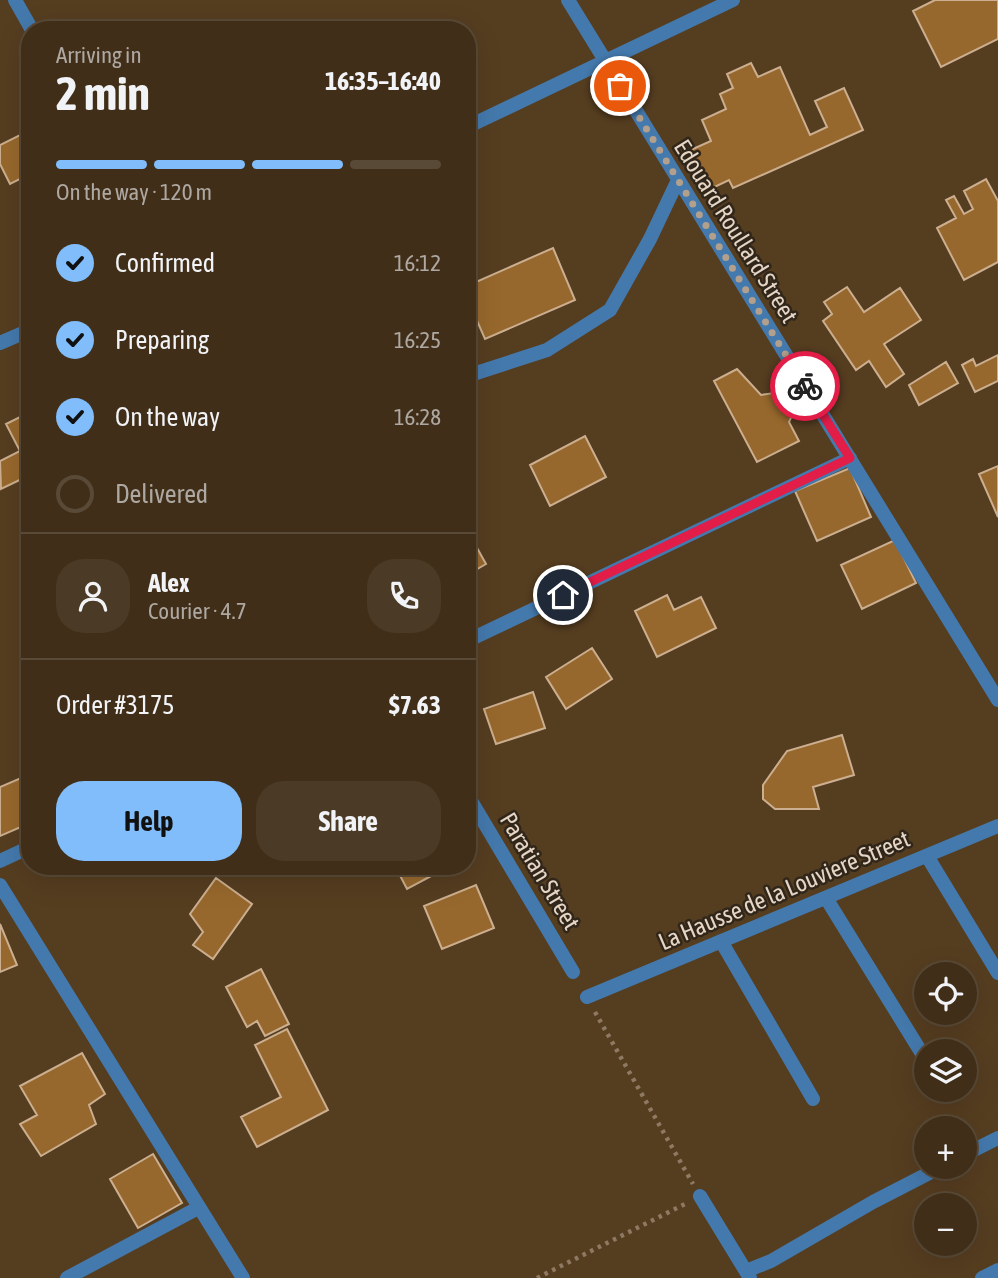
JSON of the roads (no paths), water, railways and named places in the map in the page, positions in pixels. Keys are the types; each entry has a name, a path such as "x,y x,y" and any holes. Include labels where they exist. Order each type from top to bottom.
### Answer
{"street":[{"path":"15,0 27,21"},
{"name":"Edouard Roullard Street","path":"568,0 998,700"},
{"path":"476,123 733,0"},
{"path":"476,373 547,350 610,310 650,239 678,180"},
{"path":"0,343 21,334"},
{"path":"476,637 850,458"},
{"name":"Paratian Street","path":"476,809 573,972"},
{"name":"La Hausse de la Louviere Street","path":"587,997 998,826"},
{"path":"0,861 21,851"},
{"path":"927,856 998,974"},
{"path":"0,885 243,1278"},
{"path":"826,898 914,1041"},
{"path":"721,941 813,1099"},
{"path":"977,1148 998,1138"},
{"path":"700,1196 748,1274 918,1179"},
{"path":"67,1278 198,1208"},
{"path":"982,1278 998,1270"}]}
